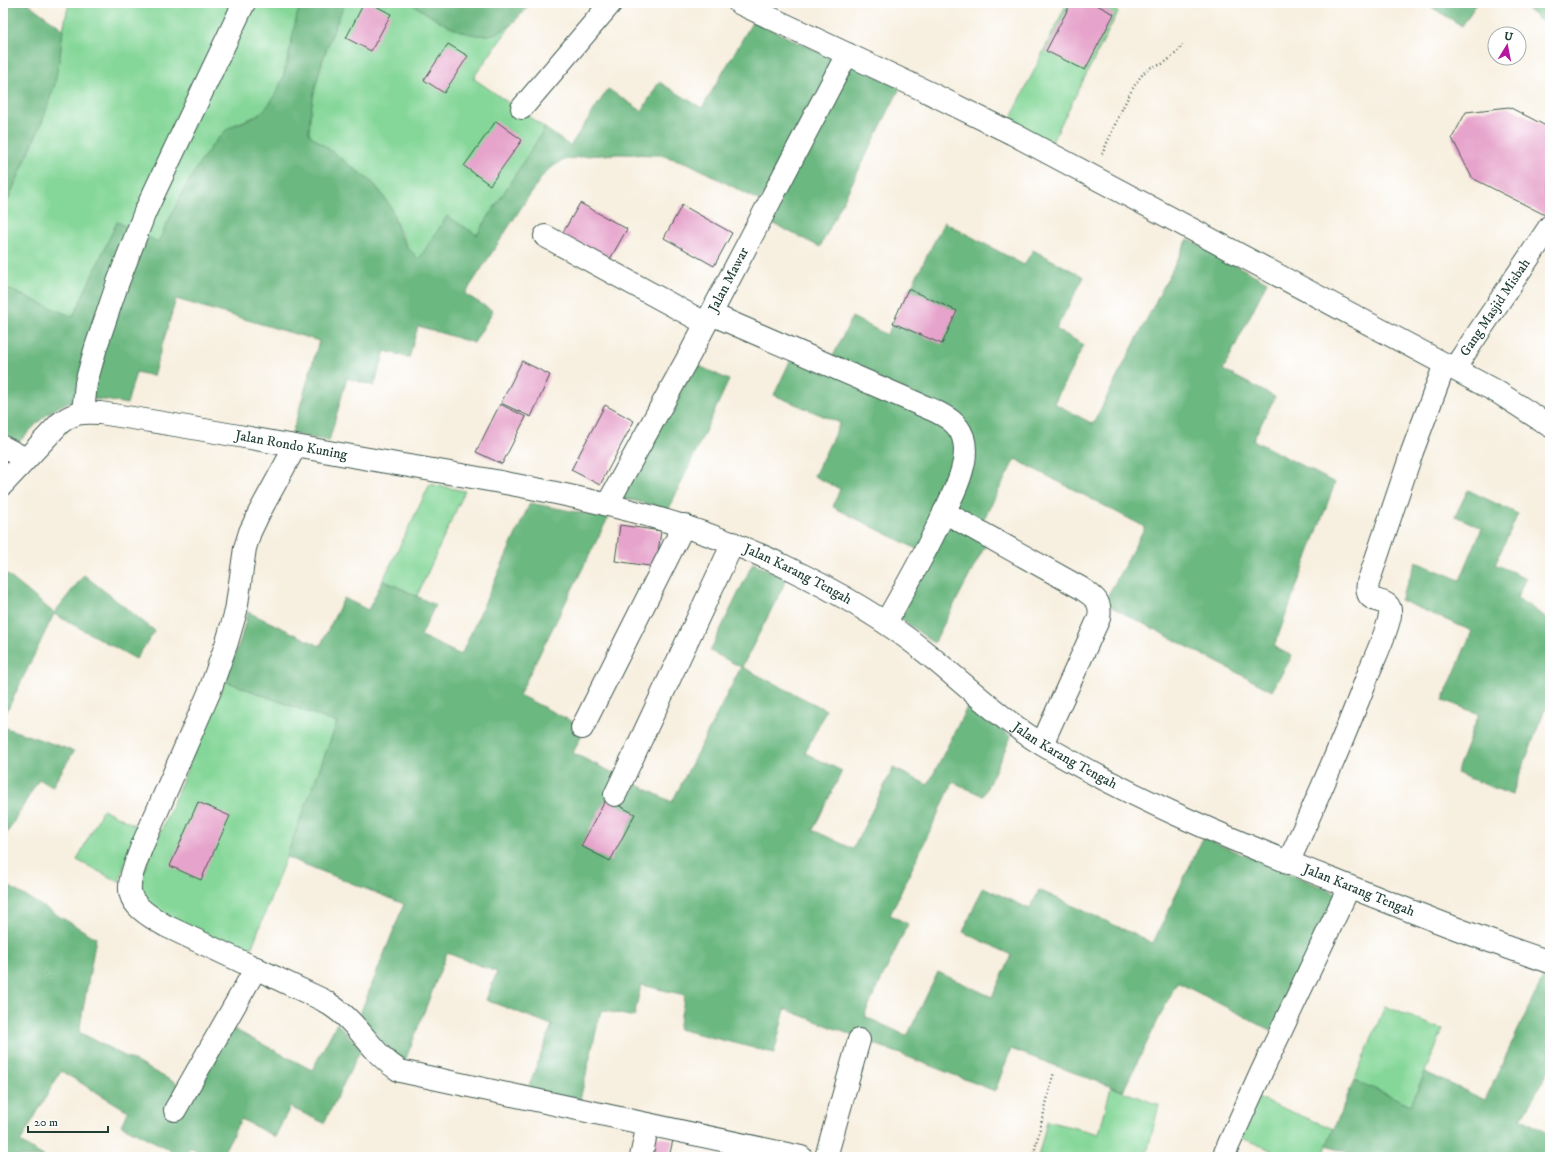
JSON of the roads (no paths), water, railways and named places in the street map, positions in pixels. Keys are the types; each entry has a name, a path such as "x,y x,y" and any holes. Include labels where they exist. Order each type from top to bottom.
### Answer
{"street":[{"path":"83,412 86,383 96,347 118,282 145,212 244,3"},
{"path":"522,108 611,3"},
{"path":"753,6 847,54 932,94 1091,176 1499,393 1550,426"},
{"name":"Jalan Mawar","path":"607,505 708,318 847,54"},
{"name":"Gang Masjid Misbah","path":"1288,862 1318,797 1357,704 1390,615 1387,604 1370,598 1367,594 1368,583 1412,452 1450,367 1550,226"},
{"path":"545,236 708,318 949,418 958,426 963,437 965,452 963,469 956,488 925,553 886,622"},
{"name":"Jalan Rondo Kuning","path":"3,484 60,423 70,415 83,412 100,412 459,475 607,505"},
{"path":"3,447 26,459"},
{"path":"296,447 250,532 244,555 236,611 227,642 209,693 142,846 129,885 130,896 137,906 148,916 166,926 323,1000 350,1021 387,1063 400,1071 801,1157"},
{"name":"Jalan Karang Tengah","path":"607,505 684,525 733,543 783,565 825,586 886,622 923,650 1013,726 1042,744 1129,792 1200,825 1349,887 1464,933 1550,962"},
{"path":"944,512 1081,588 1094,597 1098,603 1100,609 1099,618 1042,744"},
{"path":"582,728 684,525"},
{"path":"615,795 733,543"},
{"path":"1223,1157 1260,1073 1349,887"},
{"path":"175,1110 256,968"},
{"path":"826,1157 859,1040"},
{"path":"641,1157 648,1124"}]}
